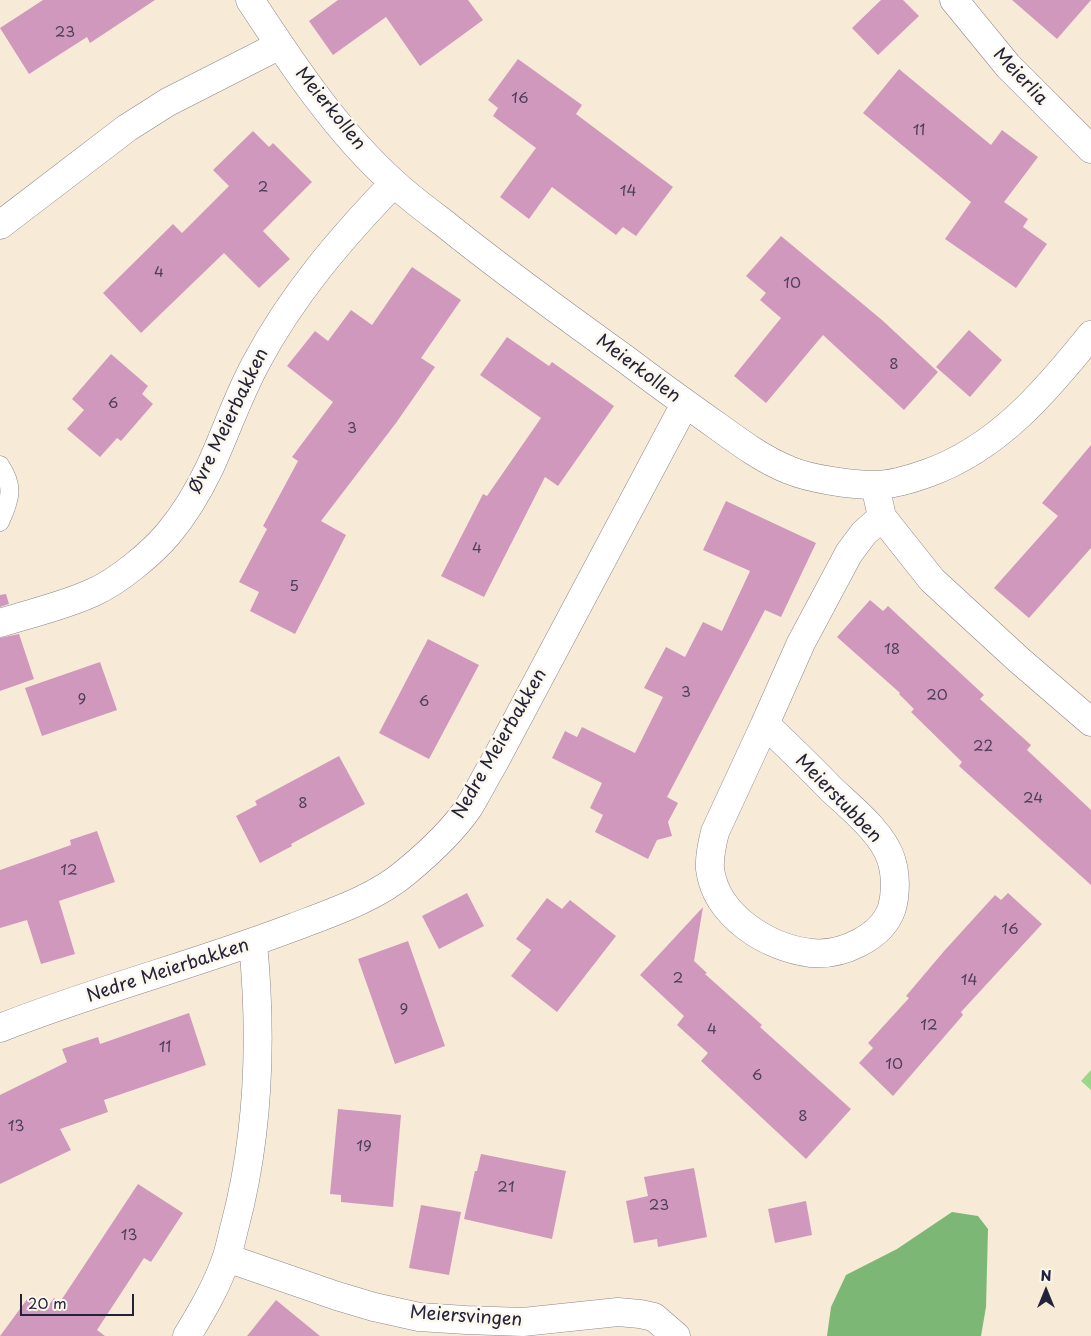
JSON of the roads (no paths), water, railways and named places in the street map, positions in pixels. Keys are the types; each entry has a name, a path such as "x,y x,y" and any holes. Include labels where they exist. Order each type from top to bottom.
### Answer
{"street":[{"name":"Meierkollen","path":"250,0 317,97 362,150 394,183 484,255 685,404 754,452 791,471 835,481 875,485 906,481 937,470 967,455 998,435 1026,411 1054,381 1091,335"},
{"name":"Meierlia","path":"954,0 1008,66 1091,149"},
{"path":"0,225 127,128 168,102 280,45"},
{"name":"Øvre Meierbakken","path":"0,623 95,592 142,559 168,535 209,469 255,364 281,319 318,267 394,183"},
{"name":"Nedre Meierbakken","path":"0,1028 38,1013 252,943 329,914 362,899 406,873 443,839 468,808 495,761 685,404"},
{"path":"875,485 882,518 932,580 1091,722"},
{"name":"Meierstubben","path":"765,724 878,836 891,858 894,877 892,908 883,923 870,936 852,947 832,952 812,953 788,948 764,938 742,924 726,907 715,888 710,869 711,850 715,832 801,642 849,553 864,533 882,518"},
{"path":"187,1336 207,1303 226,1258 243,1197 254,1119 258,1025 252,943"},
{"name":"Meiersvingen","path":"226,1258 336,1296 419,1317 523,1322 618,1312 654,1317 676,1336"}],"lane":[{"path":"0,465 10,485 9,503 0,522"}]}
